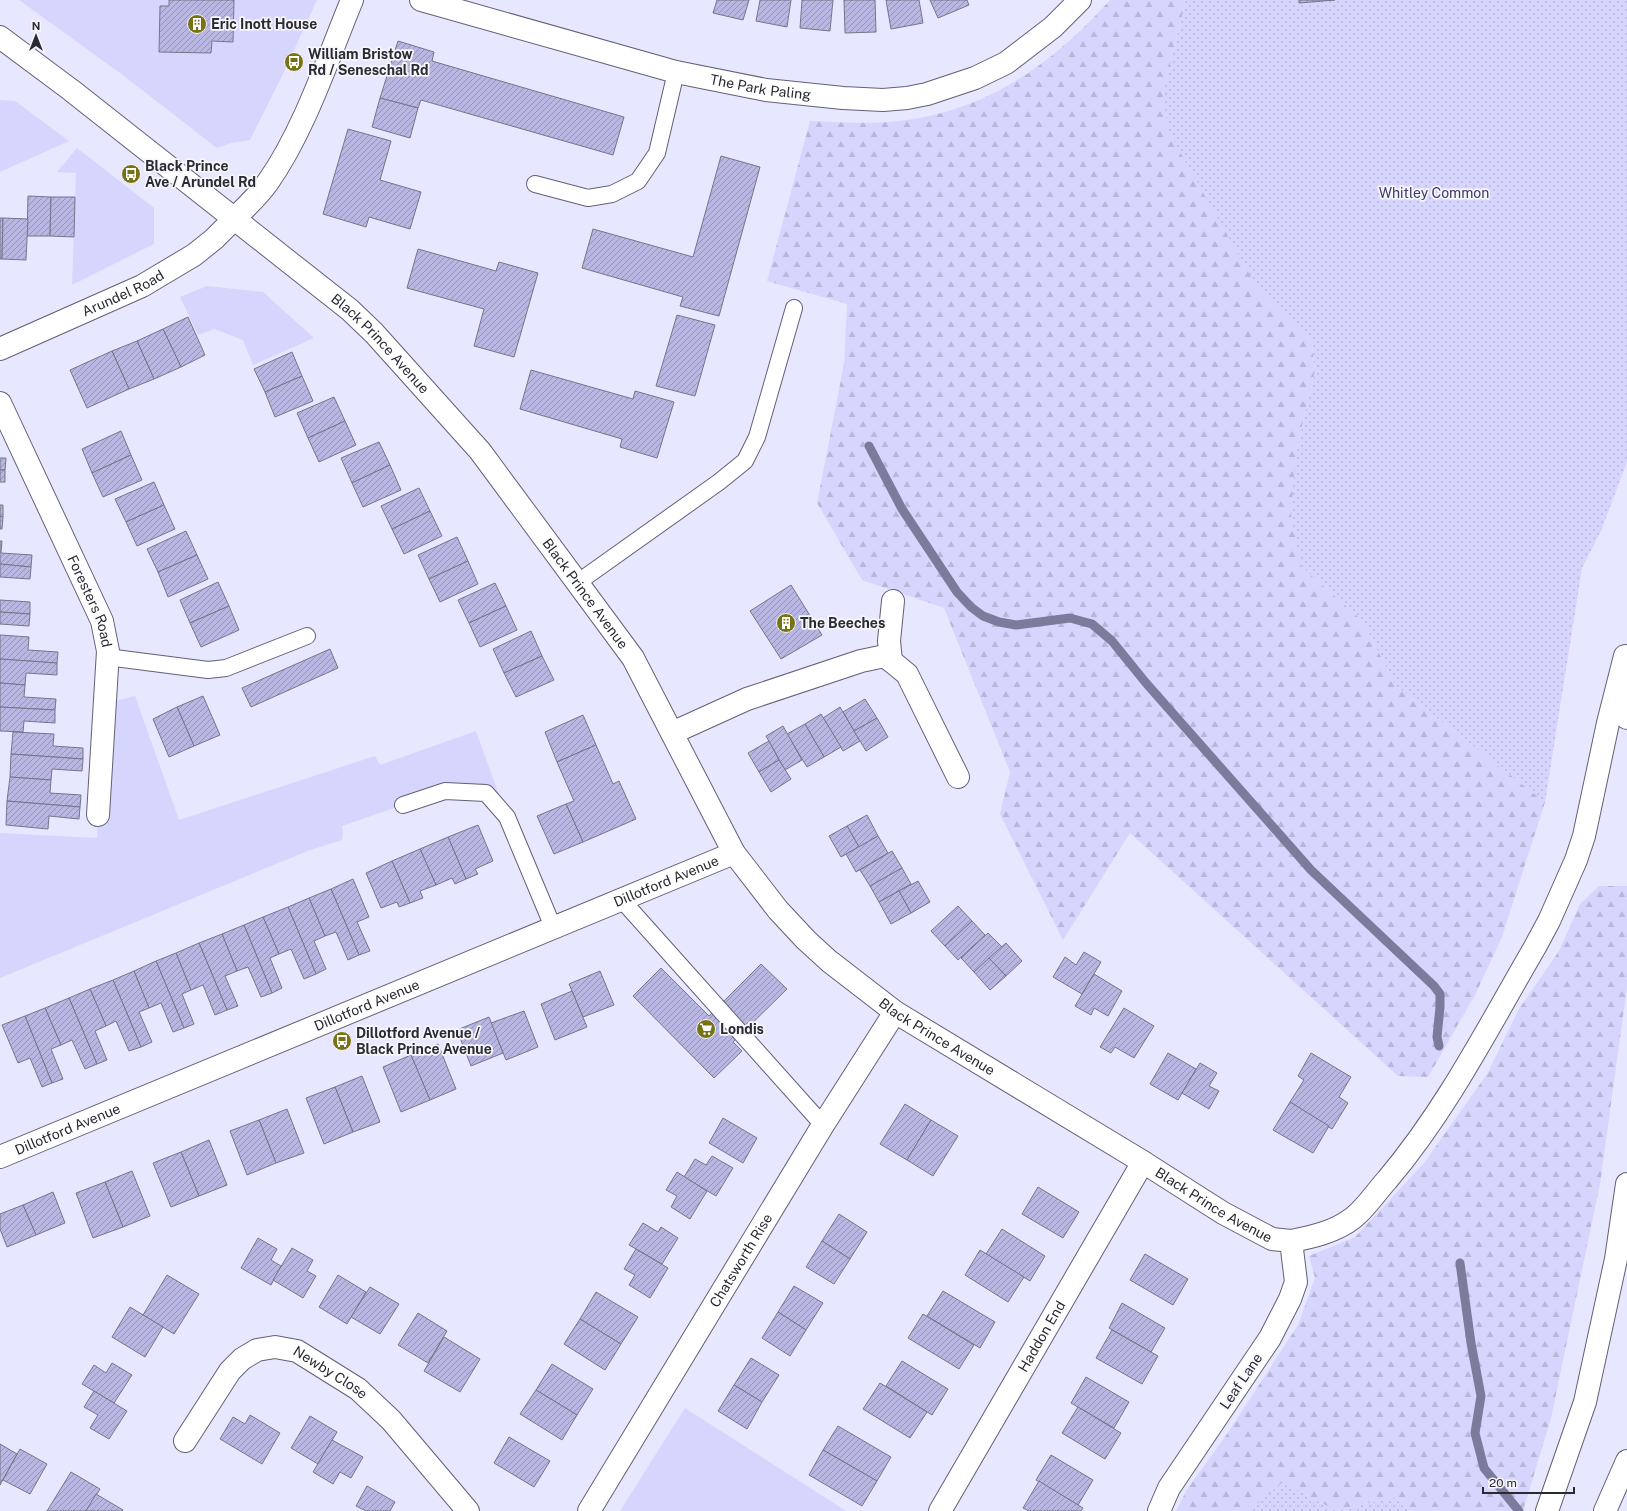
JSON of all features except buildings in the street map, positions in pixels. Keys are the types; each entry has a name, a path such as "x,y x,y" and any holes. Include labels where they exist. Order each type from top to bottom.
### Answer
{"main road":[{"name":"Arundel Road","path":"0,349 142,286 194,256 214,239 267,183 282,159 308,105 352,0"},
{"name":"The Park Paling","path":"421,0 676,72 766,90 843,98 883,100 907,98 927,94 975,78 1006,63 1052,27 1080,0"},
{"name":"Black Prince Avenue","path":"0,37 71,90 350,310 374,333 480,451 633,658 734,853 778,910 806,940 829,961 895,1012 1223,1212 1272,1239 1291,1241 1314,1236 1330,1231 1353,1219 1404,1160 1444,1104 1535,947 1549,921 1573,867 1584,836 1608,723 1626,651"},
{"name":"Foresters Road","path":"0,403 102,621 107,657 98,815"},
{"path":"890,661 889,641 893,601"},
{"path":"1626,651 1624,696 1627,718"},
{"path":"672,733 748,699 861,661 885,656 907,674 958,777"},
{"name":"Dillotford Avenue","path":"0,1157 734,853"},
{"name":"Chatsworth Rise","path":"589,1511 823,1125 895,1012"},
{"name":"Haddon End","path":"940,1511 1143,1162"},
{"path":"1547,1511 1585,1402 1616,1259 1627,1184"},
{"name":"Leaf Lane","path":"1159,1511 1170,1488 1270,1338 1290,1299 1296,1282 1291,1241"},
{"name":"Newby Close","path":"186,1441 230,1371 242,1359 257,1350 275,1347 297,1352 358,1389 391,1420 468,1511"},
{"path":"1605,1511 1627,1461"}],"lane":[{"path":"535,184 588,198 612,194 638,181 657,153 676,72"},
{"path":"577,583 719,482 745,461 757,436 794,308"},
{"path":"107,657 208,670 226,668 306,636"},
{"path":"403,805 445,791 486,793 507,817 553,927"},
{"path":"622,899 823,1125"}],"green space":[{"path":"19,0 169,0 169,6 160,6 159,52 211,53 212,41 233,42 234,0 317,0 250,140 231,143 217,148 120,73"},
{"path":"1110,0 1186,0 1163,94 1258,289 1312,342 1315,372 1296,452 1301,566 1363,621 1396,686 1545,802 1502,937 1476,993 1428,1077 1398,1076 1130,833 1063,940 1000,814 1010,772 944,608 862,580 817,503 844,364 847,304 767,281 810,121 859,123 889,122 922,117 954,109 984,98 1012,84 1038,66 1087,24"},
{"name":"Whitley Common","path":"1186,0 1627,0 1627,462 1601,531 1582,568 1545,802 1396,686 1363,621 1301,566 1291,515 1296,452 1315,372 1312,342 1258,289 1168,131 1163,94"},
{"path":"0,100 15,101 69,141 0,172"},
{"path":"77,148 154,208 154,244 72,285 76,173 57,172"},
{"path":"207,286 263,292 314,338 253,365 243,340 214,329 198,335 180,297"},
{"path":"135,696 179,820 375,756 380,765 476,731 507,817 486,793 403,805 342,826 342,840 310,850 0,978 0,833 97,838 105,704"},
{"path":"1599,886 1627,886 1627,987 1600,1184 1551,1418 1523,1511 1410,1511 1393,1497 1336,1511 1283,1482 1249,1511 1176,1511 1186,1491 1227,1434 1298,1325 1315,1278 1309,1256 1355,1237 1424,1163 1487,1074 1519,1009 1559,951 1580,904"},
{"path":"685,1408 846,1511 620,1511"},
{"path":"1283,1482 1336,1511 1249,1511"},
{"path":"1393,1497 1410,1511 1337,1511"}],"waterway":[{"path":"869,446 902,509 957,592 971,607 983,616 999,622 1016,625 1070,618 1092,624 1112,641 1146,683 1311,870 1434,986 1440,994 1437,1037 1439,1046"},
{"path":"1460,1263 1471,1343 1481,1396 1475,1433 1484,1468 1519,1511"}],"place":[{"name":"Eric Inott House","path":"197,24"},
{"name":"William Bristow Rd / Seneschal Rd","path":"294,62"},
{"name":"Black Prince Ave / Arundel Rd","path":"131,174"},
{"name":"The Beeches","path":"786,623"},
{"name":"Londis","path":"706,1029"},
{"name":"Dillotford Avenue / Black Prince Avenue","path":"342,1041"}]}
